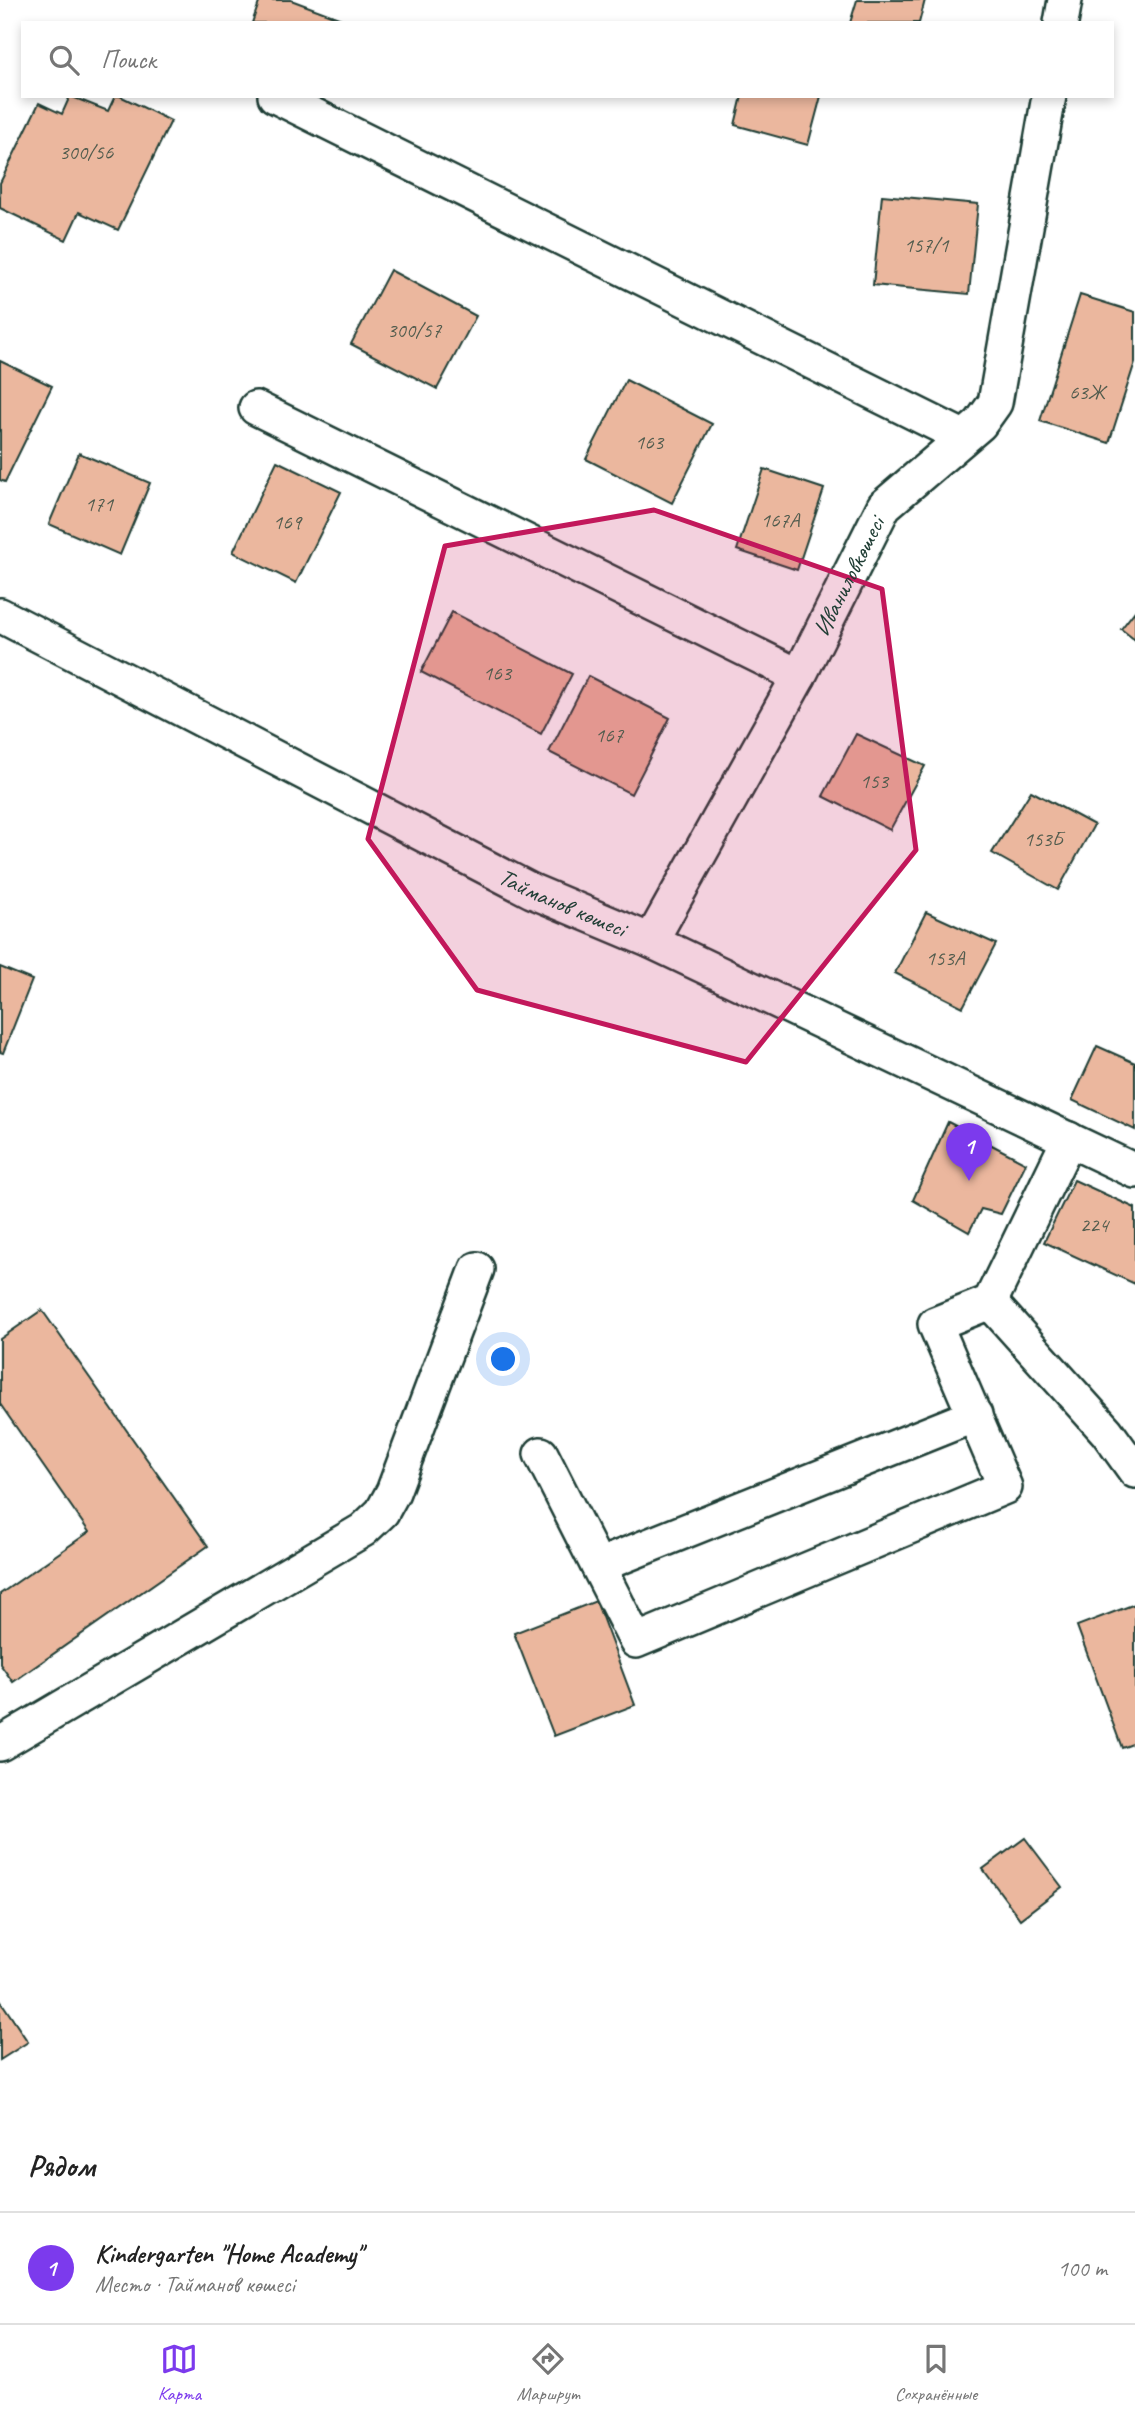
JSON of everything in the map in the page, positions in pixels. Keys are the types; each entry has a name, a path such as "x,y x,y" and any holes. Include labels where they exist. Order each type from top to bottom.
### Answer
{"street":[{"path":"1061,21 1065,0"},
{"path":"279,98 963,437"},
{"name":"Иваниловкөшесі","path":"651,941 799,676 884,506 980,424 995,403 1049,98"},
{"path":"257,408 799,676"},
{"name":"Тайманов көшесі","path":"0,615 532,891 651,941 1135,1171"},
{"path":"541,1454 636,1641 1005,1488 935,1324 990,1301 1069,1139"},
{"path":"0,1744 363,1530 382,1512 393,1492 477,1269"},
{"path":"990,1301 1107,1432 1135,1471"},
{"path":"598,1566 975,1415"}],"highlighted area":[{"path":"654,510 882,589 916,850 746,1062 477,990 368,839 445,546"}],"building":[{"path":"260,0 291,0 347,21 253,21"},
{"path":"857,0 925,0 920,21 851,21"},
{"path":"69,98 108,111 114,98 124,98 171,121 118,230 79,212 66,240 0,208 0,183 39,103 62,114"},
{"path":"742,98 820,98 808,145 735,125"},
{"path":"882,195 978,204 969,294 873,285"},
{"path":"390,270 476,316 437,389 351,344"},
{"path":"1080,295 1135,312 1135,362 1109,443 1040,421"},
{"path":"0,361 52,386 5,482 0,480"},
{"path":"626,380 712,424 672,503 586,459"},
{"path":"79,453 150,483 120,555 49,524"},
{"path":"277,461 341,492 296,583 233,552"},
{"path":"764,469 824,489 797,570 737,550"},
{"path":"1135,611 1135,640 1121,629"},
{"path":"452,612 572,674 541,734 421,672"},
{"path":"588,676 670,718 631,794 549,752"},
{"path":"856,734 925,766 890,830 823,796"},
{"path":"1031,791 1094,825 1058,890 992,853"},
{"path":"926,912 996,944 963,1007 895,973"},
{"path":"0,967 32,980 3,1053 0,1052"},
{"path":"1097,1046 1135,1063 1135,1130 1072,1100"},
{"path":"948,1122 1026,1163 1001,1214 981,1209 969,1232 913,1200"},
{"path":"1074,1180 1135,1208 1135,1284 1044,1242"},
{"path":"42,1310 208,1546 13,1682 0,1664 0,1594 89,1532 0,1404 0,1339"},
{"path":"596,1601 635,1705 554,1736 514,1633"},
{"path":"1135,1604 1135,1743 1122,1748 1077,1626"},
{"path":"1025,1838 1062,1887 1020,1919 983,1869"},
{"path":"0,2000 28,2042 0,2060"}],"place":[{"name":"Kindergarten \"Home Academy\"","path":"969,1181"}]}
